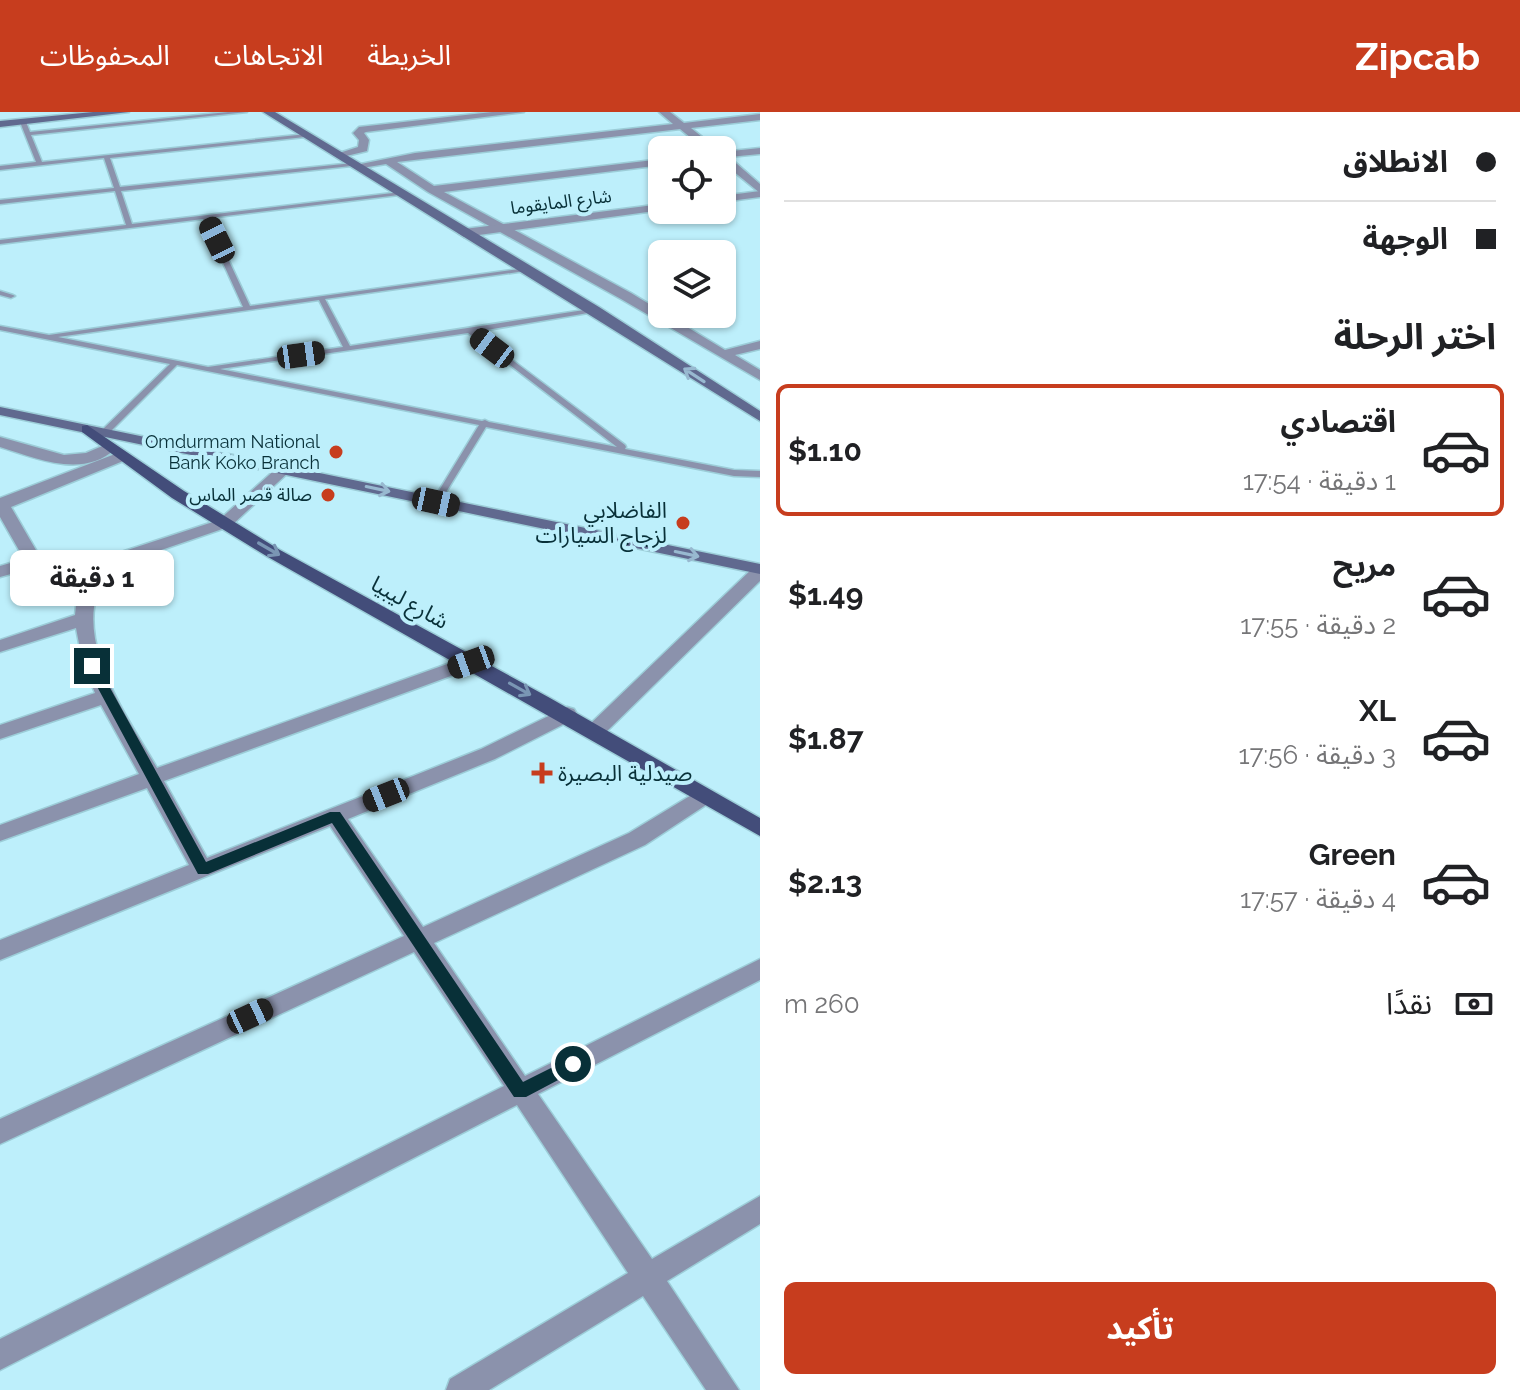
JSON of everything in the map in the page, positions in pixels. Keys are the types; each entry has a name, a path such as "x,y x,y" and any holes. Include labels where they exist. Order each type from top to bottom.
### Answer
{"main road":[{"path":"0,124 124,112"},
{"path":"275,114 353,165 594,310 760,417"},
{"path":"0,411 106,442 283,470 760,570"},
{"name":"شارع ليبيا","path":"106,442 225,523 567,714 760,828"}],"street":[{"path":"338,155 363,149 364,140 358,133 363,129 519,112"},
{"path":"664,112 696,136"},
{"path":"353,165 760,117"},
{"path":"736,154 760,151"},
{"path":"387,160 432,190 760,376"},
{"path":"432,190 648,164"},
{"path":"736,169 760,192"},
{"path":"736,196 760,192"},
{"name":"شارع المايقوما","path":"464,233 648,209"},
{"path":"724,354 760,345"},
{"path":"0,442 41,458 57,460 77,459 106,442"},
{"path":"88,595 56,583 40,572 1,505 106,442"},
{"path":"203,870 106,696 92,666 83,619 94,574 103,564 225,523 283,470"},
{"path":"0,572 33,562"},
{"path":"595,731 760,570"},
{"path":"0,646 83,619"},
{"path":"0,833 471,662"},
{"path":"0,732 106,696"},
{"path":"0,950 488,754 567,714"},
{"path":"0,1132 416,938 637,839 705,796"},
{"path":"335,816 724,1390"},
{"path":"0,1355 760,969"},
{"path":"461,1390 760,1209"}],"lane":[{"path":"28,134 244,112"},
{"path":"23,122 40,164"},
{"path":"0,168 305,135"},
{"path":"106,156 130,226"},
{"path":"0,202 353,165"},
{"path":"0,242 399,193"},
{"path":"205,217 247,308"},
{"path":"48,337 525,269"},
{"path":"0,293 11,296"},
{"path":"321,298 347,348"},
{"path":"202,369 594,310"},
{"path":"0,328 734,473 760,474"},
{"path":"469,331 626,450"},
{"path":"106,442 175,363"},
{"path":"436,502 485,422"}],"place":[{"name":"Omdurmam National Bank Koko Branch","path":"336,452"},
{"name":"صالة قصر الماس","path":"328,495"},
{"name":"الفاضلابي لزجاج السيارات","path":"683,523"},
{"name":"صيدلية البصيرة","path":"542,773"}],"route":[{"path":"92,666 203,870 335,816 520,1091 573,1064"}]}
